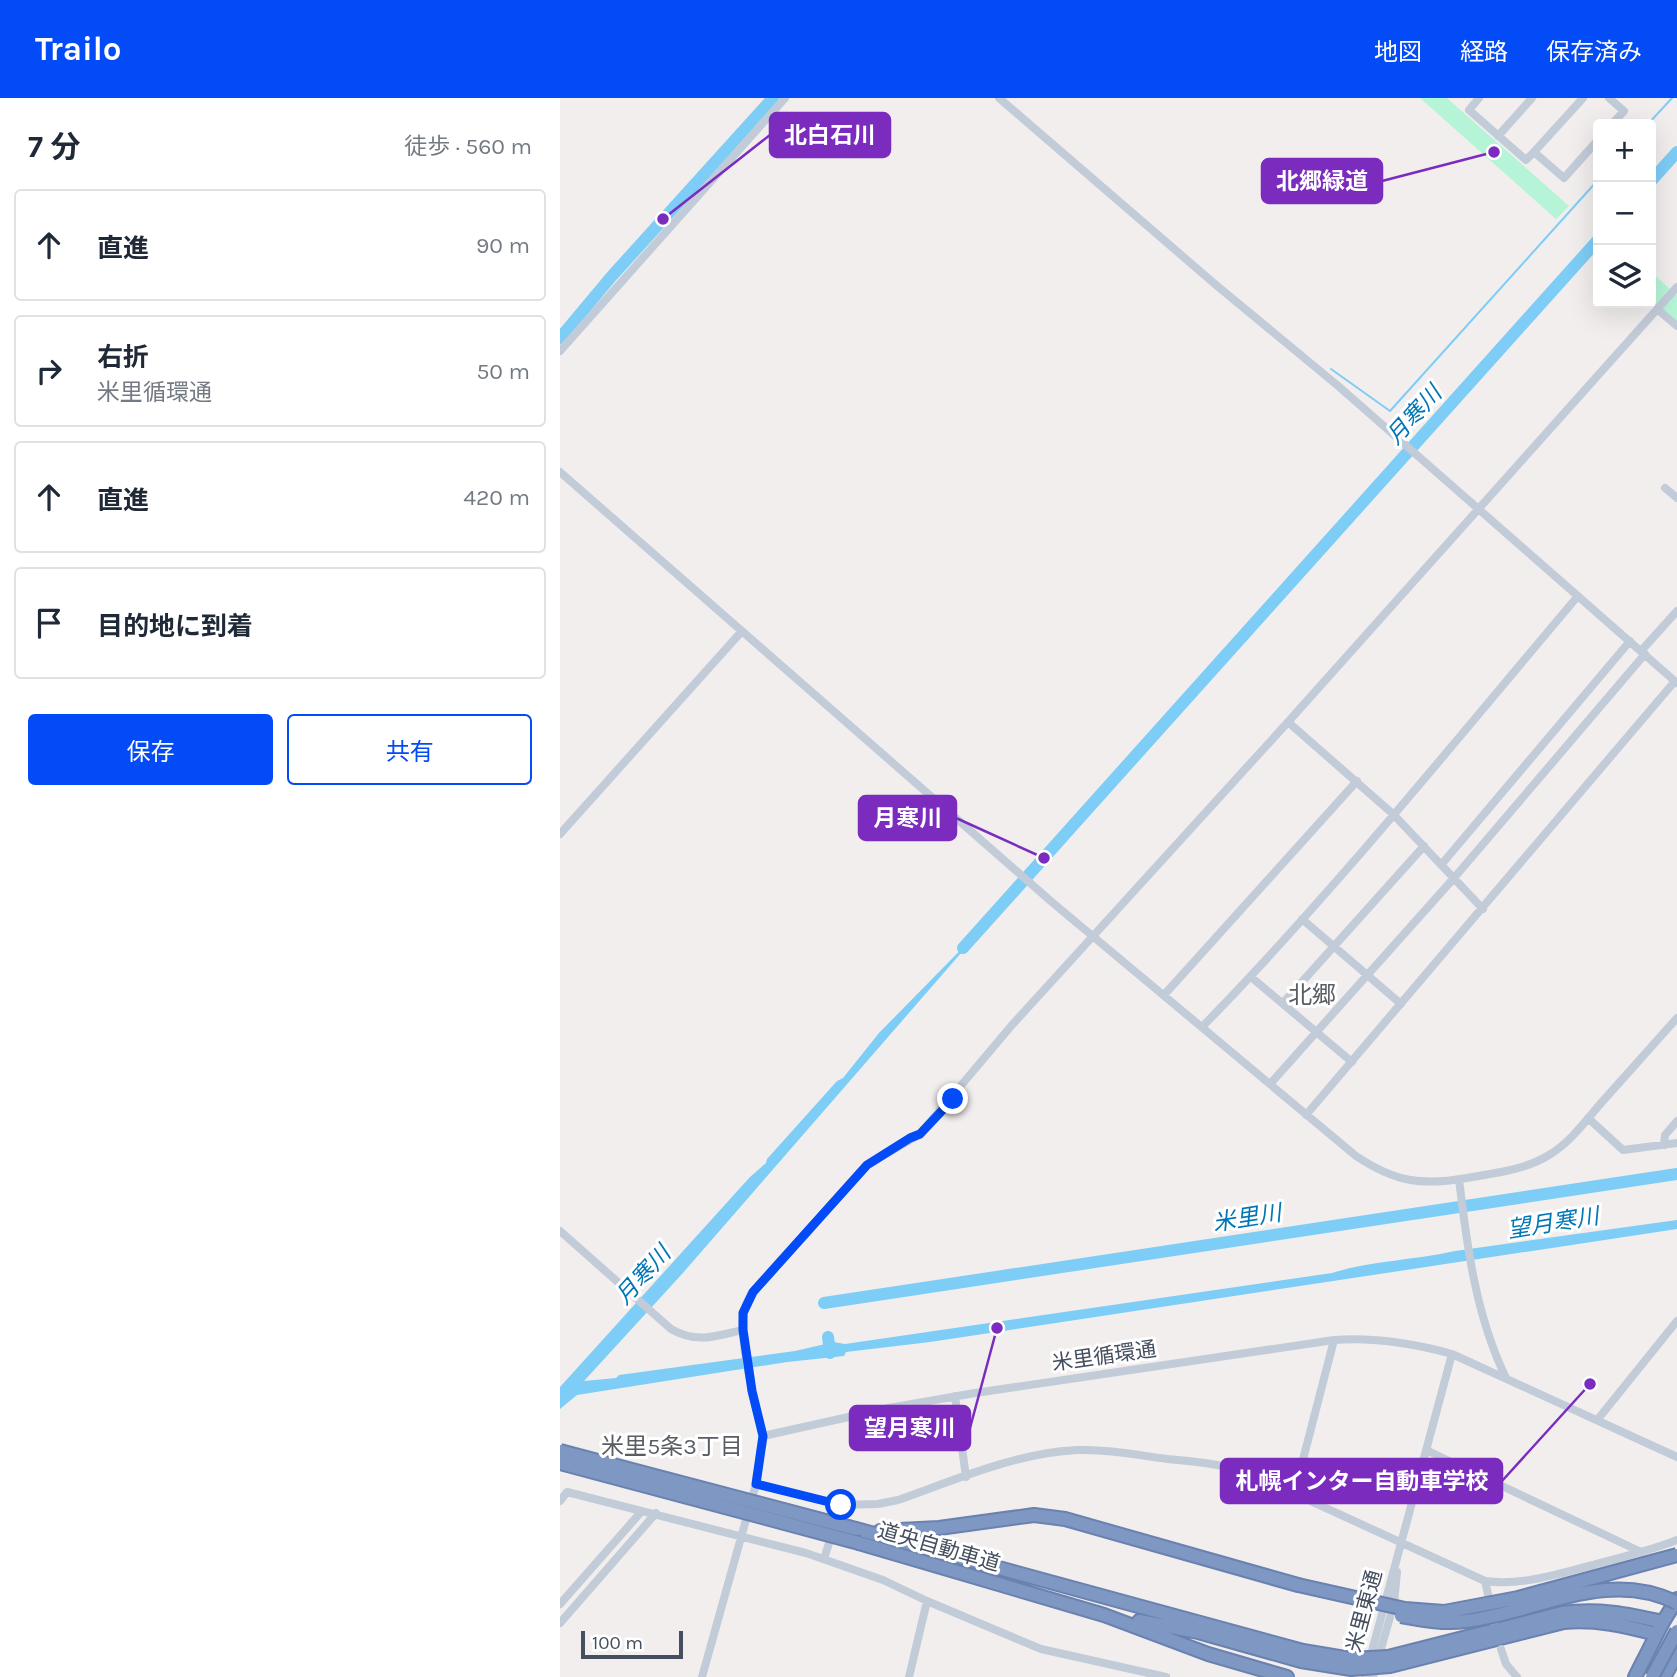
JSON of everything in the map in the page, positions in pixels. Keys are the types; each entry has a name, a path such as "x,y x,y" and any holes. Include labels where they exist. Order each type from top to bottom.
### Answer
{"highway":[{"name":"道央自動車道","path":"560,1451 860,1535 1104,1615"},
{"name":"道央自動車道","path":"560,1463 860,1535"},
{"path":"860,1535 1034,1516 1065,1519 1302,1586 1405,1609 1444,1612 1518,1598 1677,1555"},
{"path":"860,1535 1351,1664"},
{"path":"1302,1586 1354,1604 1401,1616 1445,1622 1482,1619 1599,1590 1648,1591 1677,1601 1662,1622 1635,1677"},
{"path":"1389,1661 1562,1613 1609,1611 1662,1622"},
{"path":"1104,1615 1198,1632 1301,1661 1351,1664 1389,1661 1564,1622 1608,1623 1656,1634"},
{"path":"1104,1615 1208,1654 1287,1677"},
{"path":"1652,1677 1677,1632"},
{"path":"1664,1677 1677,1654"}],"street":[{"path":"560,351 785,98"},
{"path":"999,98 1393,434 1676,682 1306,1115"},
{"path":"1479,98 1469,110 1526,160 1583,98"},
{"path":"1498,136 1532,98"},
{"path":"1609,98 1624,111 1617,119"},
{"path":"1534,152 1564,178 1593,146"},
{"path":"702,1677 756,1484 763,1436 752,1391 743,1334 743,1313 753,1292 867,1165 920,1134 1012,1026 1677,287"},
{"path":"1659,307 1677,326"},
{"path":"560,472 1093,937 1356,1156 1391,1177 1424,1182 1459,1179 1525,1166 1550,1154 1574,1135 1677,1018"},
{"path":"1665,488 1677,498"},
{"path":"1202,1027 1251,977 1578,596"},
{"path":"1270,1084 1454,878 1677,611"},
{"path":"560,834 742,631"},
{"path":"1441,865 1630,641"},
{"path":"1288,722 1393,814 1483,909"},
{"path":"1164,995 1357,781"},
{"path":"1283,1003 1424,846"},
{"path":"1301,919 1401,1004"},
{"path":"1251,977 1352,1062"},
{"path":"1588,1118 1623,1150 1677,1143"},
{"path":"1664,1145 1665,1135 1677,1121"},
{"path":"1459,1179 1483,1323 1506,1378"},
{"path":"560,1231 671,1329 685,1337 697,1339 743,1334"},
{"path":"1598,1419 1677,1321"},
{"name":"米里循環通","path":"763,1436 955,1396 1334,1340 1380,1339 1416,1344 1452,1354 1677,1457"},
{"path":"1294,1494 1334,1340"},
{"name":"米里東通","path":"1364,1677 1452,1354"},
{"path":"955,1396 965,1477"},
{"path":"756,1484 841,1505 877,1504 898,1500 1025,1458 1080,1450 1238,1469 1485,1581 1505,1584 1527,1581 1641,1552 1677,1540"},
{"path":"1426,1450 1641,1552"},
{"path":"560,1501 567,1492 641,1512 656,1513 824,1559 883,1580 1041,1649 1130,1674 1166,1677"},
{"path":"824,1559 841,1505"},
{"path":"560,1604 641,1512"},
{"path":"560,1623 656,1513"},
{"name":"米里東通","path":"1373,1677 1394,1603 1398,1555"},
{"path":"1485,1581 1495,1625"},
{"path":"909,1677 927,1601"},
{"path":"1501,1649 1506,1664 1517,1677"}],"green space":[{"path":"1420,98 1447,98 1569,206 1556,219"},
{"path":"1656,276 1677,295 1677,324 1656,305"}],"water":[{"path":"988,922 682,1274 584,1381 795,1351 834,1342 845,1344 1332,1273 1455,1251 1677,1220 1677,1229 930,1342 846,1352 844,1356 787,1362 577,1395 560,1409 560,1387 750,1177 766,1163 837,1081 843,1078 879,1033"}],"waterway":[{"path":"560,338 611,277 773,98"},
{"path":"1653,119 1672,98"},
{"name":"月寒川","path":"1656,175 1677,152"},
{"path":"1331,369 1390,411 1596,182"},
{"name":"月寒川","path":"963,948 1594,245"},
{"name":"米里川","path":"824,1303 1677,1174"},
{"name":"米里川","path":"828,1337 830,1353"}],"place":[{"name":"北郷緑道","path":"1494,152"},
{"name":"北白石川","path":"663,219"},
{"name":"月寒川","path":"1044,858"},
{"name":"望月寒川","path":"997,1328"},
{"name":"札幌インター自動車学校","path":"1590,1384"}],"district":[{"name":"北郷","path":"1312,995"},
{"name":"米里5条3丁目","path":"672,1446"}],"route":[{"path":"841,1505 756,1484 763,1436 743,1336 743,1313 753,1292 867,1165 920,1134 953,1099"}]}
